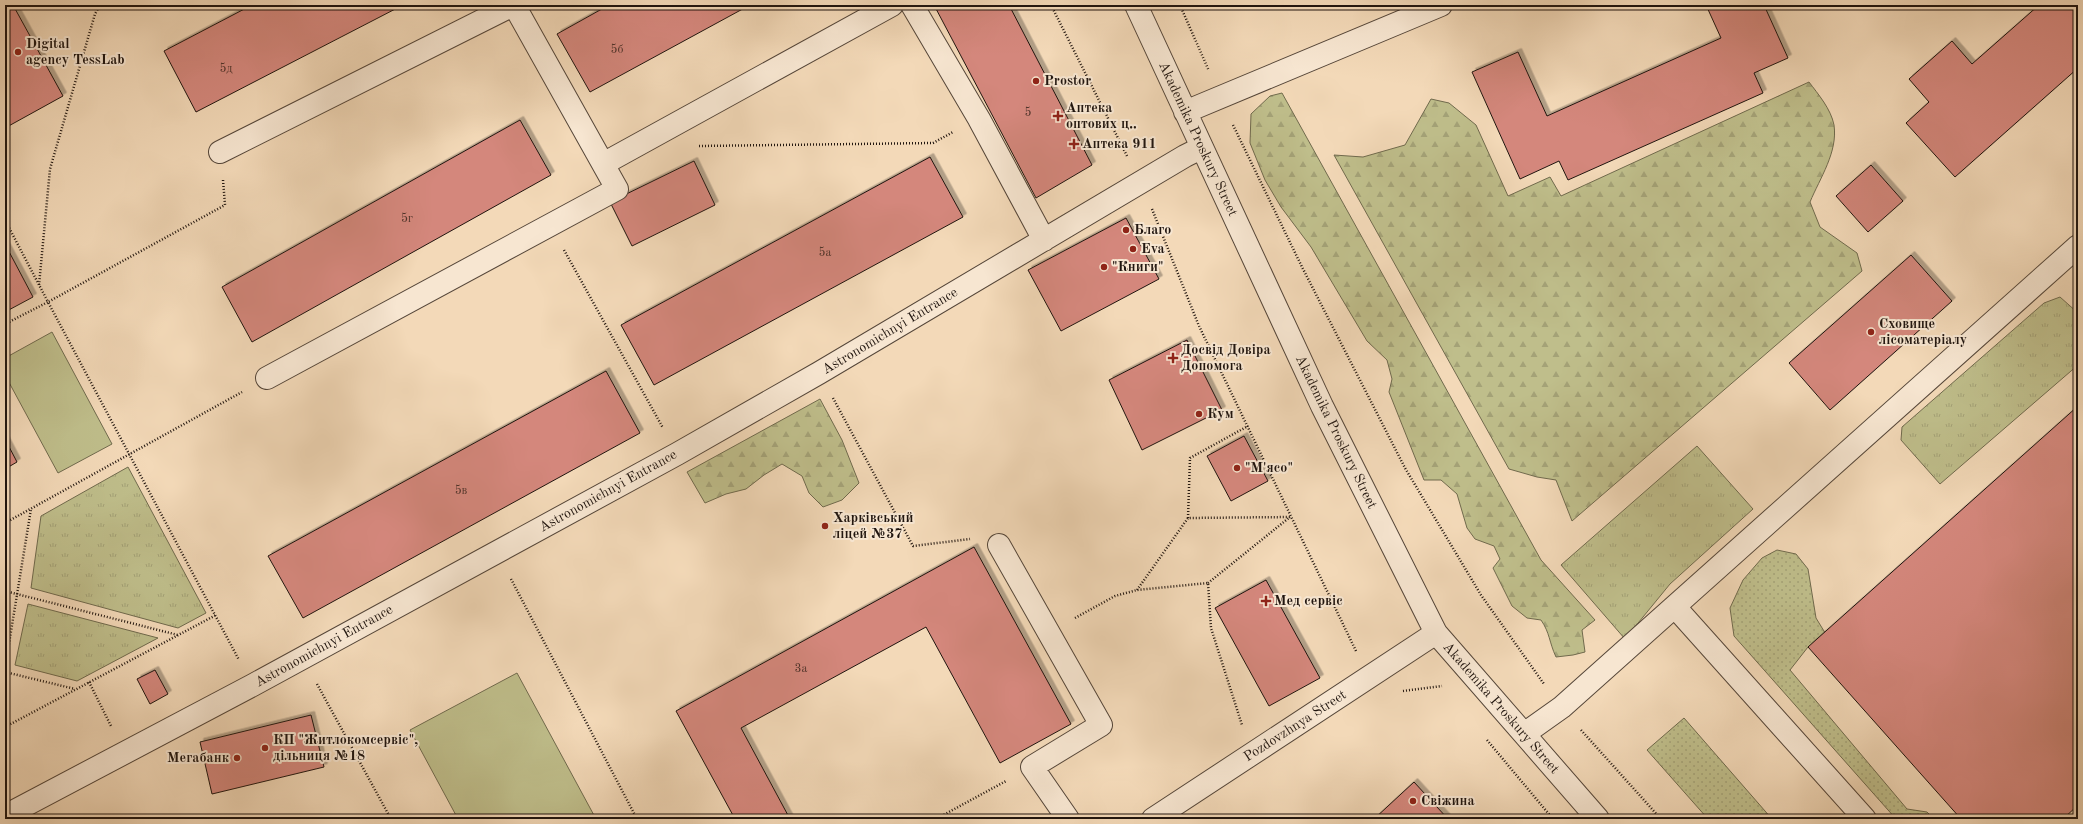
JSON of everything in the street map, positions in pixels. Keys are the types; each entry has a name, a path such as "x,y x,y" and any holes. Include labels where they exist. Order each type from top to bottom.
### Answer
{"street":[{"path":"220,152 513,5 617,189 267,378"},
{"path":"603,164 892,5"},
{"path":"912,5 979,119 1044,240"},
{"name":"Akademika Proskury Street","path":"1136,5 1201,148 1322,406 1436,633 1598,819"},
{"path":"1185,112 1441,5"},
{"name":"Astronomichnyi Entrance","path":"5,816 253,685 496,551 677,454 819,374 1141,184 1185,156 1201,148"},
{"path":"1524,734 1562,707 2078,246"},
{"path":"999,545 1101,725 1032,767 1068,819"},
{"path":"1675,607 1865,819"},
{"name":"Pozdovzhnya Street","path":"1154,819 1436,633"}],"path":[{"path":"39,285 50,169 95,14 100,5"},
{"path":"1051,5 1141,184 1199,326 1358,656"},
{"path":"1180,5 1212,76"},
{"path":"694,149 700,146 934,143 979,119"},
{"path":"1231,119 1299,260 1405,468 1481,595 1562,707 1661,819"},
{"path":"5,324 225,205 220,152"},
{"path":"5,220 253,685"},
{"path":"550,224 677,454"},
{"path":"819,374 914,546 978,538 999,545"},
{"path":"5,523 129,453 267,378"},
{"path":"1136,590 1188,518 1190,458 1248,426"},
{"path":"5,668 32,508"},
{"path":"1188,518 1291,517"},
{"path":"1048,632 1115,596 1136,590 1208,582 1291,517"},
{"path":"496,551 637,819"},
{"path":"1208,582 1211,628 1243,729"},
{"path":"5,591 178,635"},
{"path":"5,726 216,615"},
{"path":"303,657 391,819"},
{"path":"5,672 75,689"},
{"path":"89,682 124,753"},
{"path":"1399,692 1442,686 1447,691"},
{"path":"1484,737 1553,819"},
{"path":"936,819 1032,767"}],"green space":[{"path":"1809,82 1824,102 1830,113 1834,125 1835,135 1831,155 1810,202 1820,227 1857,253 1862,271 1572,521 1556,480 1537,477 1509,469 1334,155 1363,157 1405,145 1431,99 1449,103 1476,125 1508,196 1550,177 1561,196"},
{"path":"1282,93 1541,560 1595,620 1582,630 1585,652 1556,657 1546,629 1541,620 1527,618 1512,606 1493,568 1500,559 1494,546 1475,539 1467,528 1457,494 1441,480 1424,480 1389,392 1392,379 1387,360 1367,341 1311,247 1281,207 1265,180 1250,143 1251,114 1270,96"},
{"path":"2060,297 2078,313 2078,365 1940,484 1901,440 1902,427 2044,303"},
{"path":"52,332 112,444 58,473 5,375 5,358"},
{"path":"820,399 842,440 859,483 842,500 823,507 809,493 802,476 782,464 764,475 746,489 726,494 705,503 687,472"},
{"path":"1697,446 1753,509 1670,584 1625,639 1561,565"},
{"path":"128,467 206,613 178,628 31,588 41,516"},
{"path":"1777,550 1796,554 1808,569 1816,618 1827,636 1808,647 1790,670 1907,809 1927,812 1934,819 1896,819 1734,636 1730,608 1743,580 1762,558"},
{"path":"28,604 158,638 77,681 15,665"},
{"path":"517,673 596,819 458,819 410,730"},
{"path":"1684,718 1772,819 1708,819 1647,750"}],"building":[{"path":"5,5 13,5 63,96 5,128"},
{"path":"252,5 403,5 196,112 164,51"},
{"path":"609,5 750,5 590,92 557,34"},
{"path":"934,5 1009,5 1092,165 1036,198"},
{"path":"1706,5 1764,5 1788,58 1754,73 1763,93 1568,180 1559,161 1520,179 1472,72 1518,52 1547,116 1721,38"},
{"path":"2039,5 2078,5 2078,68 1955,177 1906,123 1929,102 1909,79 1952,41 1972,64"},
{"path":"520,120 551,175 252,342 222,287"},
{"path":"930,157 963,217 654,385 621,325"},
{"path":"694,161 715,205 632,246 610,202"},
{"path":"1871,165 1903,201 1868,232 1836,196"},
{"path":"1126,218 1159,279 1061,331 1028,270"},
{"path":"5,244 33,297 5,312"},
{"name":"Сховище лісоматеріалу","path":"1911,255 1952,301 1830,410 1789,363"},
{"path":"1187,340 1222,410 1142,450 1109,380"},
{"path":"606,371 640,433 303,618 268,556"},
{"path":"2078,406 2078,805 2063,819 1961,819 1808,647"},
{"name":"\"М'ясо\"","path":"1244,436 1268,481 1231,501 1207,456"},
{"path":"5,439 17,462 5,469"},
{"path":"974,547 1071,724 1000,763 926,627 741,728 790,819 735,819 676,711"},
{"path":"1266,580 1320,678 1269,706 1215,608"},
{"path":"155,670 168,694 150,704 137,679"},
{"path":"311,715 324,767 212,794 200,742"},
{"name":"Свіжина","path":"1414,782 1448,819 1374,819"}],"place":[{"name":"Digital agency TessLab","path":"18,52"},
{"name":"Prostor","path":"1036,81"},
{"name":"Аптека оптових ц‥","path":"1058,116"},
{"name":"Аптека 911","path":"1074,144"},
{"name":"Благо","path":"1126,230"},
{"name":"Eva","path":"1133,249"},
{"name":"\"Книги\"","path":"1104,267"},
{"name":"Сховище лісоматеріалу","path":"1871,332"},
{"name":"Досвід Довіра Допомога","path":"1173,358"},
{"name":"Кум","path":"1199,414"},
{"name":"\"М'ясо\"","path":"1237,468"},
{"name":"Харківський ліцей №37","path":"825,526"},
{"name":"Мед сервіс","path":"1266,601"},
{"name":"КП \"Житлокомсервіс\", дільниця №18","path":"265,748"},
{"name":"Мегабанк","path":"237,758"},
{"name":"Свіжина","path":"1413,801"}]}
